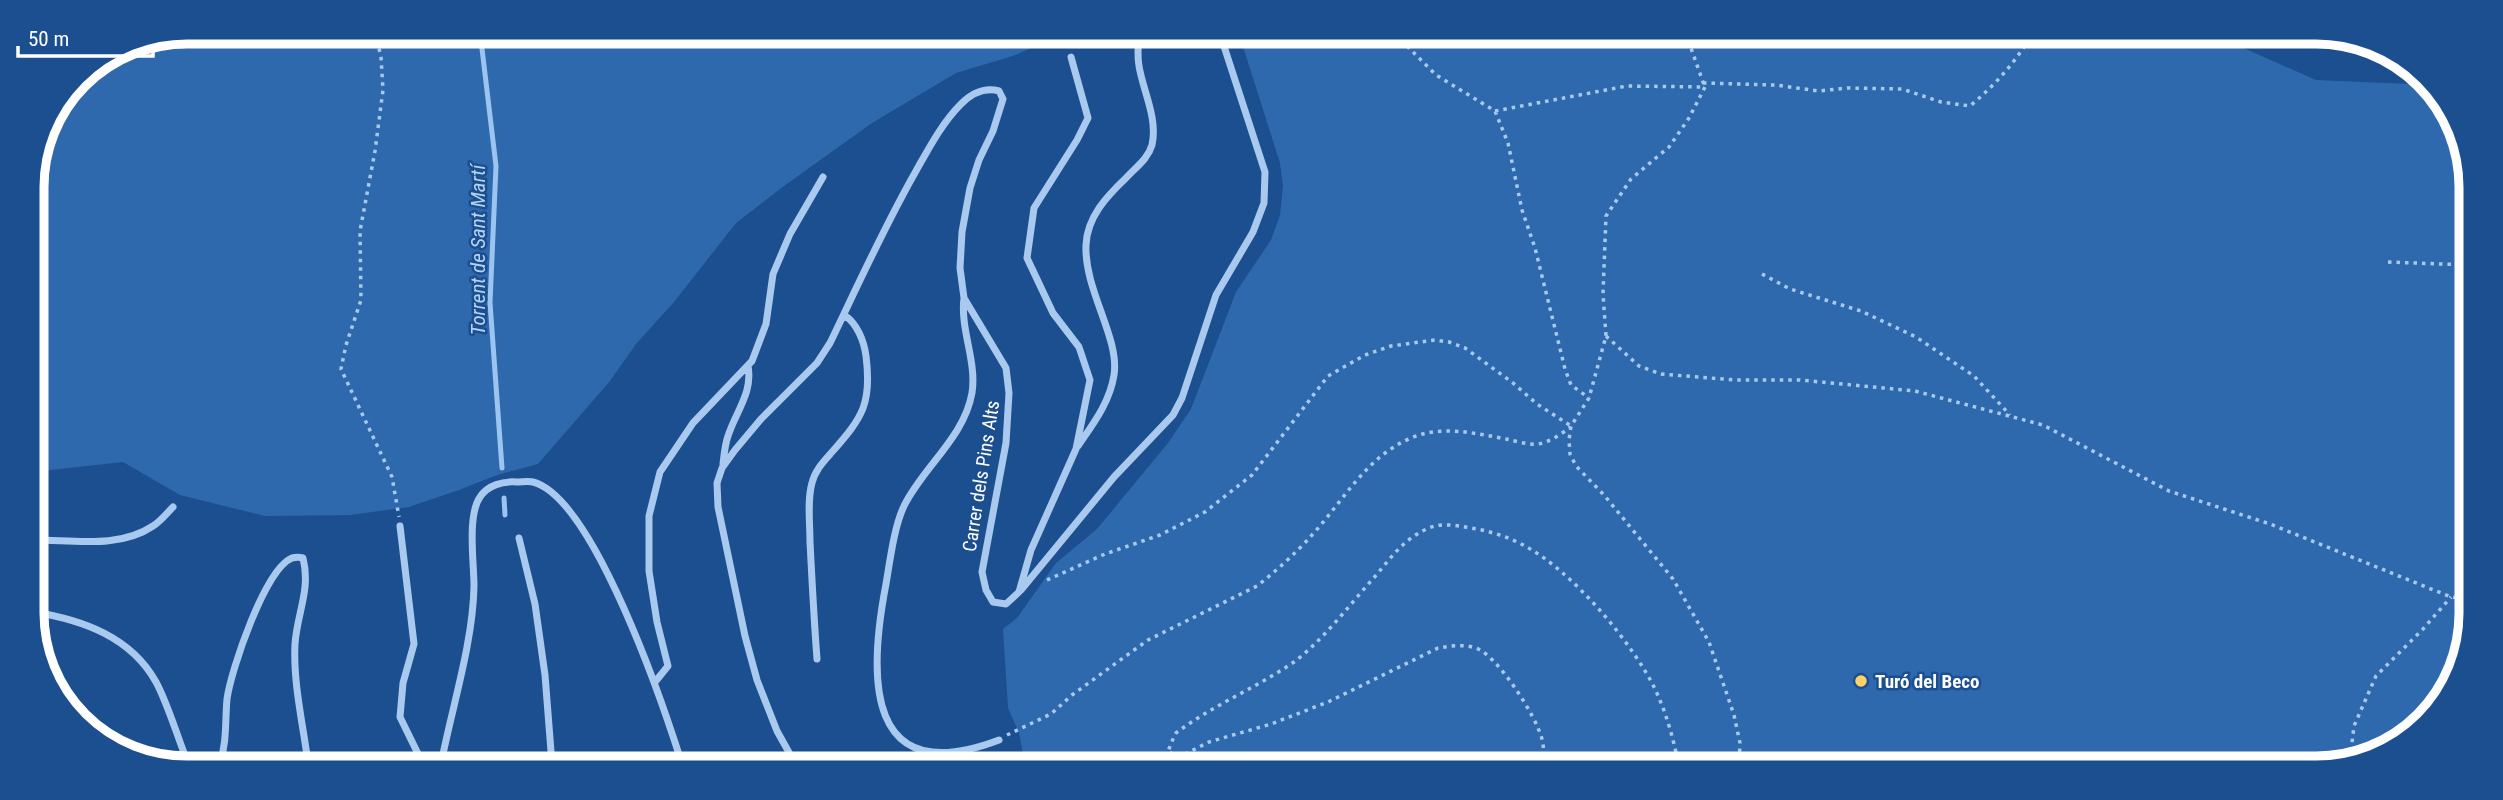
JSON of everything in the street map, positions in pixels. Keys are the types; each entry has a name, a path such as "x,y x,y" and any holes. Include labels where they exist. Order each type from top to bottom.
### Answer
{"street":[{"path":"1019,592 1031,550 1076,449 1110,392 1115,355 1092,290 1086,243 1092,220 1103,201 1145,159 1152,144 1151,114 1138,64 1139,44"},
{"path":"1019,592 1114,477 1173,415 1187,386 1216,295 1253,232 1264,203 1265,172 1223,44"},
{"path":"1071,57 1088,118 1034,208 1027,258 1053,313 1079,347 1090,380 1076,449"},
{"name":"Carrer dels Pins Alts","path":"722,468 761,419 817,363 844,315 891,214 939,132 960,104 976,92 990,88 999,90 1003,99 993,131 979,160 968,199 961,256 964,298 1006,368 1009,393 1006,443 982,572 986,590 993,602 1006,604 1019,592"},
{"path":"655,682 668,666 657,622 649,571 649,516 660,472 693,423 752,361 766,324 773,274 790,234 823,177"},
{"path":"964,298 962,313 973,369 972,393 965,415 951,441 904,506 881,608 877,648 879,691 884,716 892,732 906,744 925,750 949,752 977,748 999,740"},
{"path":"817,659 810,543 812,482 820,466 862,415 868,392 865,350 859,332 851,319 844,315"},
{"path":"748,366 750,378 746,397 728,436 717,483 718,507 757,680 791,756"},
{"path":"443,756 471,623 474,516 479,498 490,486 512,481 535,482 554,495 575,519 600,561 635,631 679,756"},
{"path":"44,540 90,542 138,535 156,525 173,507"},
{"path":"400,526 414,644 402,683 400,717 419,756"},
{"path":"519,538 536,604 551,756"},
{"path":"222,756 227,698 236,659 252,617 285,563 294,557 303,558 307,585 295,643 307,756"},
{"path":"44,615 95,628 125,643 157,683 185,756"}],"path":[{"path":"377,44 383,90 360,231 361,300 341,369 393,477 400,526"},
{"path":"1405,44 1436,75 1495,111 1508,143 1519,198 1535,248 1565,369 1571,385 1589,398"},
{"path":"999,740 1051,714 1072,695 1148,640 1256,586 1312,536 1368,466 1384,452 1430,432 1455,430 1537,444 1551,440 1571,426 1589,398 1606,336 1603,294 1606,216 1631,179 1669,147 1689,118 1704,85 1688,44"},
{"path":"1495,111 1627,86 1704,85 1774,85 1819,91 1847,88 1902,89 1941,102 1970,106 1989,90 2016,60 2026,44"},
{"path":"44,214 49,150"},
{"path":"2388,262 2459,265"},
{"path":"1762,274 1790,289 1861,311 1916,337 1974,376 2011,417"},
{"path":"1606,336 1639,366 1661,374 1735,380 1800,380 1915,391 2043,425 2169,491 2270,524 2459,598"},
{"path":"1044,581 1105,554 1160,535 1205,512 1252,475 1328,376 1365,355 1391,346 1434,340 1465,348 1537,404 1571,426"},
{"path":"1571,426 1570,454 1576,466 1604,495 1673,579 1709,642 1734,715 1740,743 1739,756"},
{"path":"1168,756 1176,733 1191,721 1296,660 1327,631 1401,545 1431,527 1446,525 1482,529 1526,547 1548,561 1582,592 1621,638 1655,689 1676,756"},
{"path":"2351,752 2354,726 2376,676 2451,597"},
{"path":"1181,756 1209,742 1271,724 1328,702 1438,648 1454,646 1477,648 1496,664 1534,720 1541,738 1544,756"},
{"path":"1170,752 1174,756"}],"shaded area":[{"path":"177,44 1040,44 1013,56 956,73 872,123 736,223 674,302 636,344 610,381 538,464 497,475 409,507 350,515 265,516 180,495 123,462 44,471 44,177 49,149 58,123 73,100 85,85 100,73 140,51"},
{"path":"1242,44 2231,44 2316,80 2417,84 2440,115 2448,132 2457,158 2459,177 2459,614 2458,632 2448,668 2424,708 2396,732 2354,751 2326,756 1023,756 1019,733 1008,708 1003,629 1017,618 1056,563 1097,529 1168,443 1191,409 1236,292 1271,240 1280,215 1283,186 1280,163"}],"waterway":[{"name":"Torrent de Sant Martí","path":"481,44 496,166 490,303 502,468"},
{"name":"Torrent de Sant Martí","path":"504,498 505,515"}],"place":[{"name":"Turó del Beco","path":"1861,681"}]}
